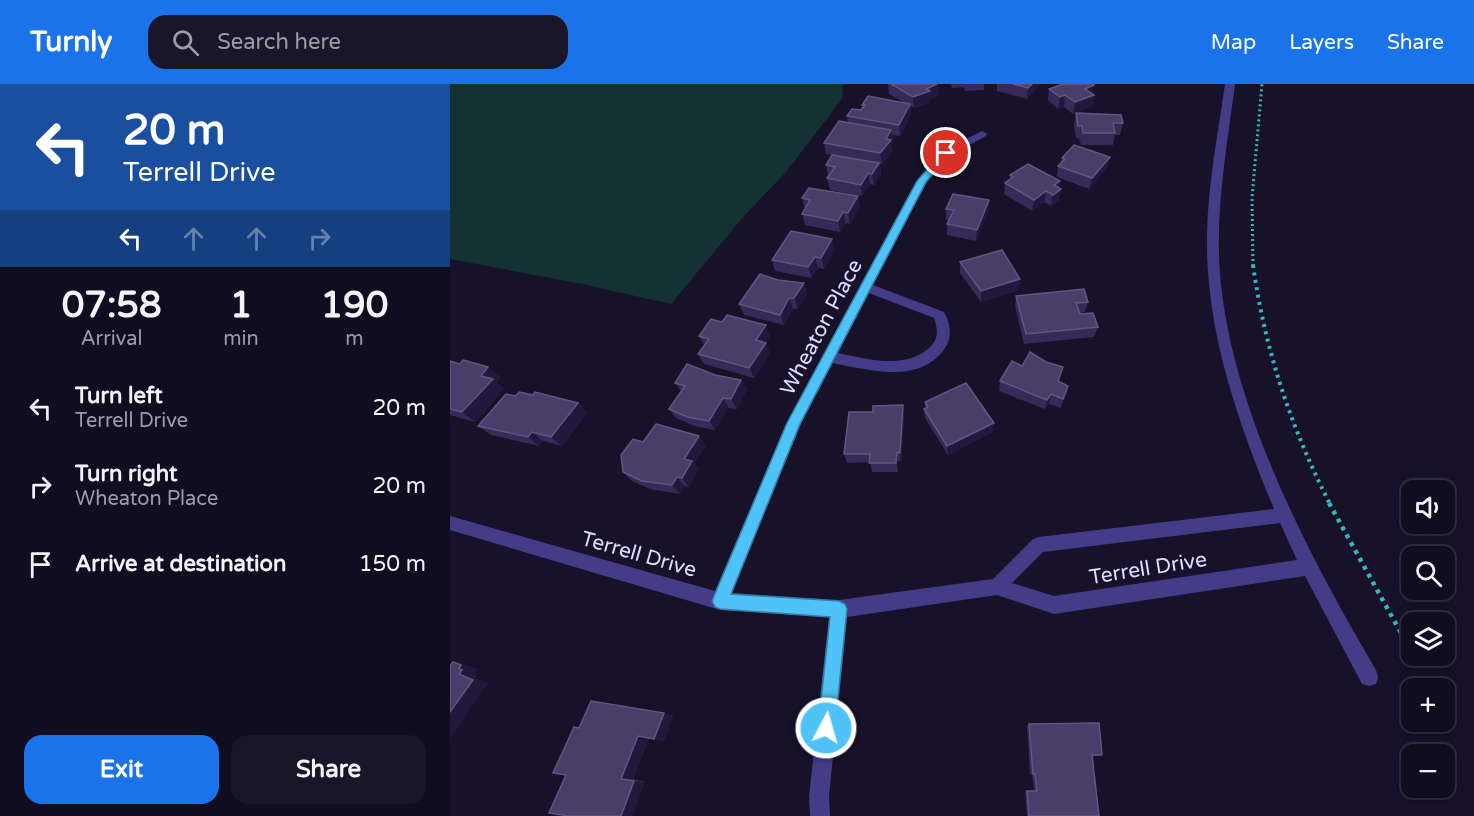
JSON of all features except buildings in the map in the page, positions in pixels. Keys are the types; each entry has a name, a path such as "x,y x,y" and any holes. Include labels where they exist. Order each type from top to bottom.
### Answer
{"street":[{"path":"1230,84 1213,229 1217,307 1236,385 1284,515 1308,567 1369,677"},
{"name":"Wheaton Place","path":"720,601 794,423 922,181 946,153 982,134"},
{"path":"829,357 901,367 920,363 932,356 944,342 945,329 939,315 866,286"},
{"name":"Terrell Drive","path":"997,587 1039,545 1284,515"},
{"name":"Terrell Drive","path":"450,523 720,601 839,609 997,587 1054,605 1308,567"},
{"path":"820,816 819,796 839,609"}],"path":[{"path":"1262,84 1251,220 1253,263 1263,331 1277,379 1299,439 1333,513 1401,633"}],"green space":[{"path":"450,84 843,84 842,99 786,172 744,216 671,304 582,284 450,259"}],"route":[{"path":"826,728 839,609 720,601 794,423 922,181 946,153"}]}
